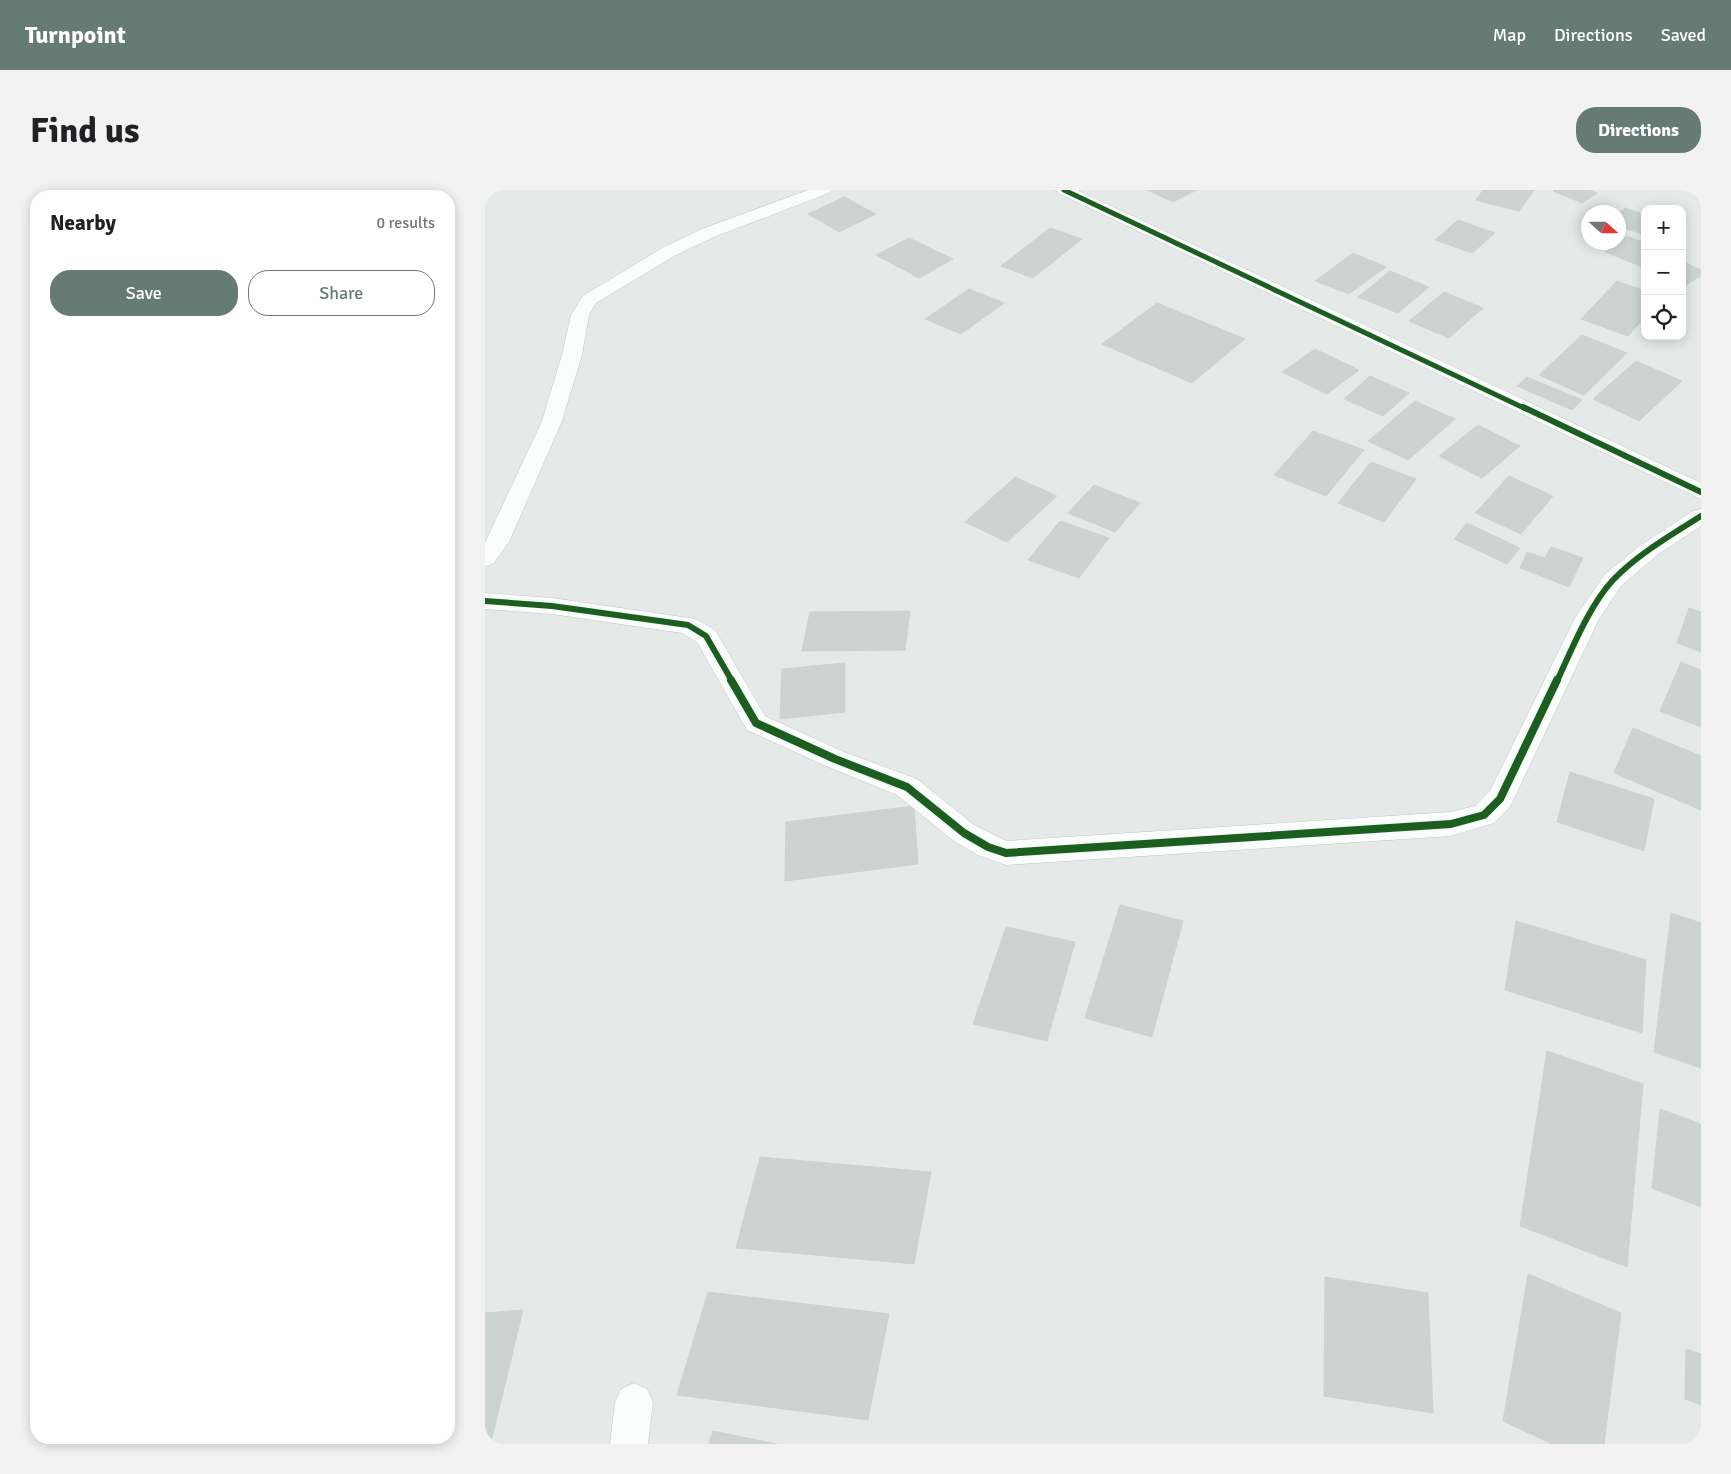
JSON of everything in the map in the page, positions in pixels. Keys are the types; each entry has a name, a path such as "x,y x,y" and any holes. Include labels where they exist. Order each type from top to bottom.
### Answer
{"street":[{"path":"485,558 498,542 552,420 572,355 580,315 589,300 677,248 708,233 823,190"},
{"path":"1064,190 1701,492"},
{"path":"485,601 552,606 687,625 706,636 757,723 835,759 907,787 964,833 988,847 1006,853 1451,824 1484,815 1500,799 1587,618 1613,580 1649,550 1701,516"},
{"path":"629,1444 635,1402"}],"building":[{"path":"1147,190 1197,190 1173,202"},
{"path":"1483,190 1534,190 1519,211 1476,200"},
{"path":"1589,190 1597,193 1582,203 1553,191"},
{"path":"844,197 876,214 839,232 808,214"},
{"path":"1626,208 1641,214 1641,234 1626,228"},
{"path":"1458,220 1495,233 1472,253 1435,240"},
{"path":"1050,228 1082,239 1033,278 1001,266"},
{"path":"1626,237 1641,241 1641,266 1605,252 1608,250 1626,250"},
{"path":"909,238 953,259 919,278 876,255"},
{"path":"1353,253 1386,267 1349,294 1315,281"},
{"path":"1686,263 1701,270 1701,276 1686,285"},
{"path":"1390,271 1429,287 1398,313 1358,297"},
{"path":"1617,281 1641,290 1641,321 1628,336 1581,319"},
{"path":"969,289 1004,303 961,334 925,319"},
{"path":"1444,292 1483,308 1449,338 1409,321"},
{"path":"1157,303 1245,339 1192,383 1102,344"},
{"path":"1582,335 1627,353 1584,395 1539,375"},
{"path":"1315,349 1359,370 1327,394 1282,372"},
{"path":"1636,361 1682,381 1639,421 1593,399"},
{"path":"1370,376 1409,393 1383,416 1344,399"},
{"path":"1527,377 1582,400 1572,410 1517,386"},
{"path":"1415,401 1455,419 1408,460 1368,441"},
{"path":"1478,425 1520,446 1482,478 1439,456"},
{"path":"1313,431 1364,450 1326,496 1274,475"},
{"path":"1371,462 1416,479 1384,522 1338,503"},
{"path":"1509,476 1553,496 1521,534 1475,513"},
{"path":"1015,477 1057,496 1007,542 965,522"},
{"path":"1094,485 1140,503 1115,532 1068,513"},
{"path":"1060,521 1109,538 1079,578 1028,560"},
{"path":"1467,523 1520,548 1507,564 1454,539"},
{"path":"1551,547 1583,558 1569,587 1520,568 1527,552 1545,558"},
{"path":"1689,608 1701,612 1701,652 1677,643"},
{"path":"910,611 905,650 802,651 810,612"},
{"path":"1681,662 1701,670 1701,727 1660,711"},
{"path":"845,663 845,712 780,719 782,669"},
{"path":"1633,728 1701,756 1701,810 1614,773"},
{"path":"1570,772 1654,799 1644,851 1557,822"},
{"path":"914,806 918,864 785,881 786,822"},
{"path":"1120,905 1183,921 1152,1037 1085,1018"},
{"path":"1671,913 1701,923 1701,1068 1654,1052"},
{"path":"1516,921 1646,960 1642,1033 1505,990"},
{"path":"1006,927 1075,942 1047,1041 973,1024"},
{"path":"1547,1051 1643,1084 1627,1267 1520,1226"},
{"path":"1660,1109 1701,1124 1701,1207 1652,1188"},
{"path":"760,1157 931,1172 914,1264 736,1248"},
{"path":"1528,1274 1621,1313 1604,1444 1552,1444 1503,1421"},
{"path":"1325,1277 1428,1293 1433,1413 1324,1396"},
{"path":"708,1292 889,1314 868,1420 677,1395"},
{"path":"523,1310 492,1438 490,1444 485,1444 485,1313"},
{"path":"1686,1349 1701,1354 1701,1405 1685,1399"},
{"path":"713,1431 777,1444 709,1444"}],"cycle path":[{"path":"1064,190 1701,492"},
{"path":"485,601 552,606 688,625 706,636 756,723 835,759 907,787 964,833 988,847 1006,853 1451,824 1484,815 1500,799 1587,618 1613,580 1649,550 1701,516"}]}
